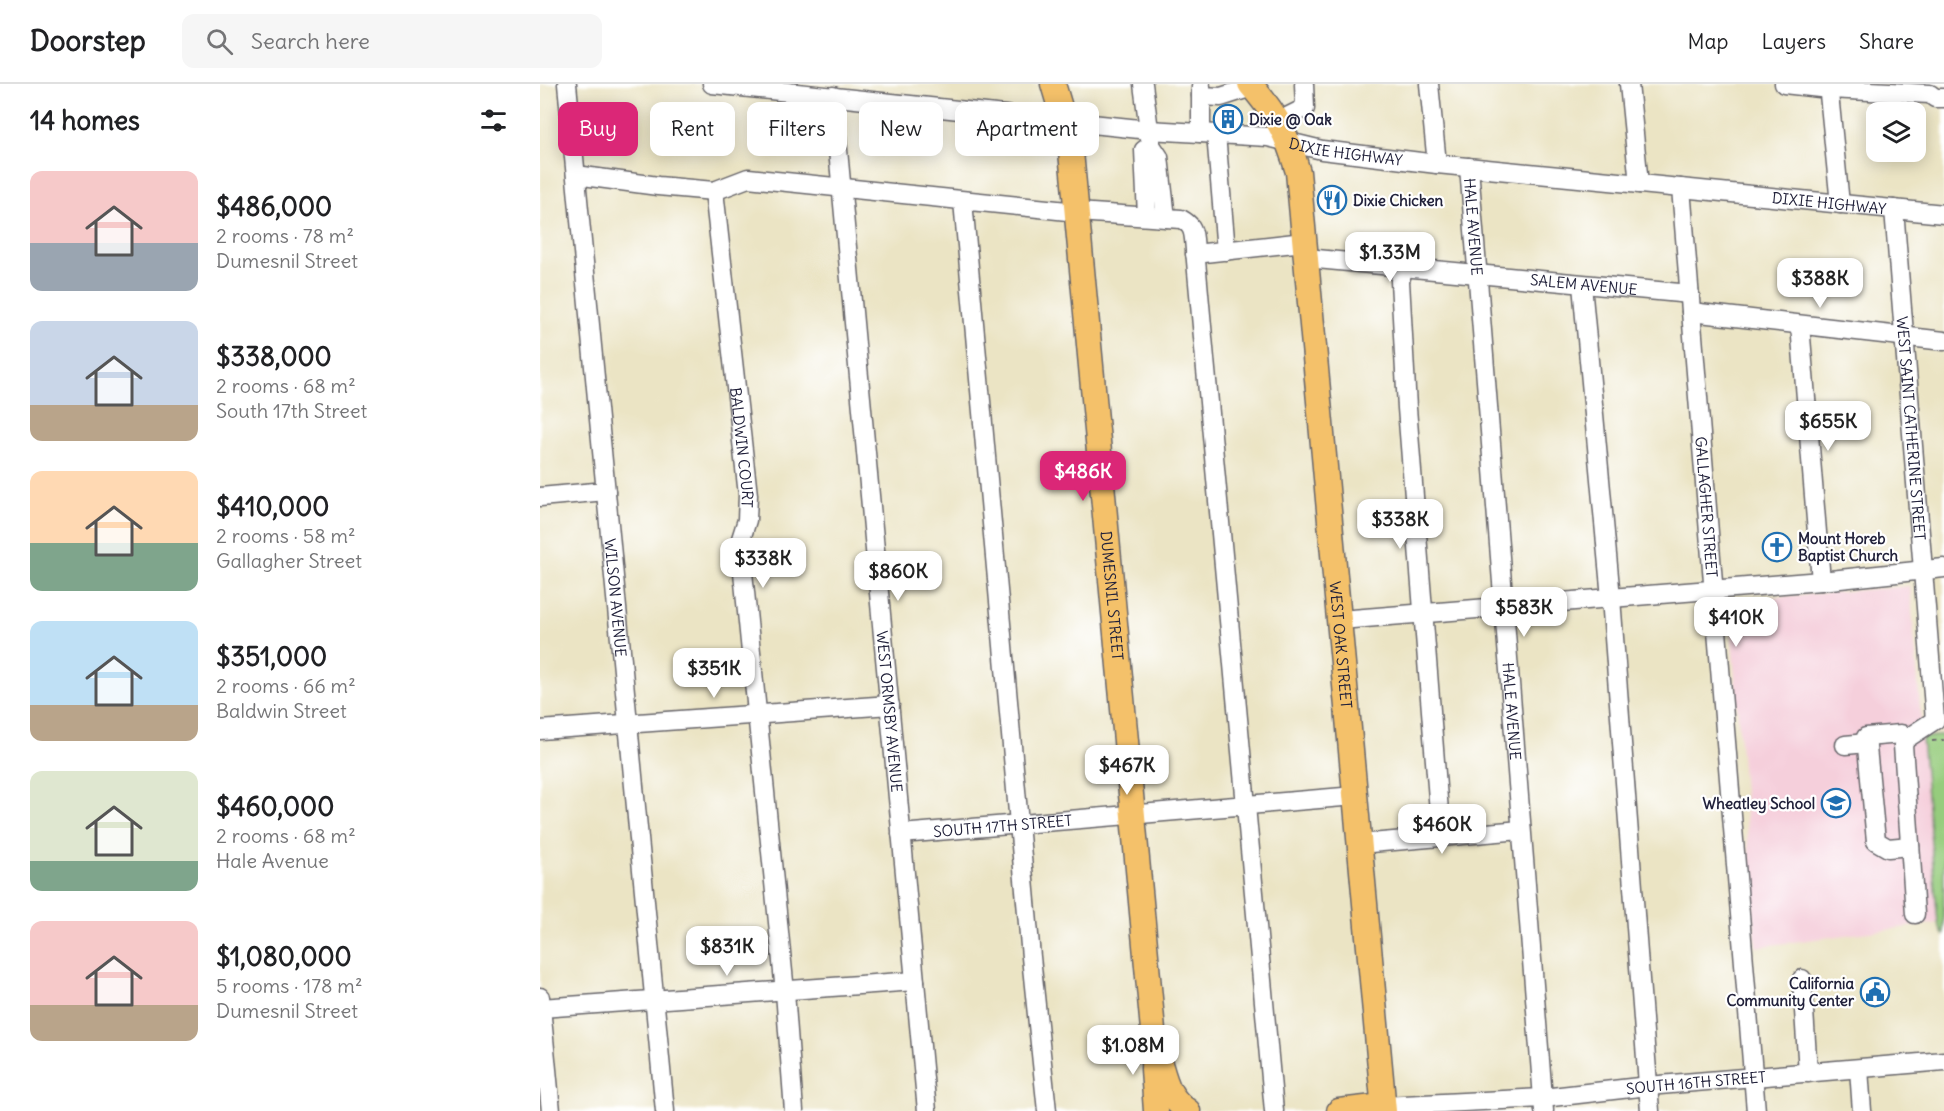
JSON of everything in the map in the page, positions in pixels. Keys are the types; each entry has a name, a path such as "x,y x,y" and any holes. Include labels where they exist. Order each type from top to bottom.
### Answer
{"main road":[{"name":"DUMESNIL STREET","path":"1053,84 1058,102"},
{"name":"WEST OAK STREET","path":"1251,85 1279,121 1290,144 1298,172 1384,1109"},
{"name":"DUMESNIL STREET","path":"1071,156 1154,1041 1156,1111"},
{"path":"1154,1041 1165,1084 1172,1096 1188,1111"},
{"name":"SOUTH 16TH STREET","path":"1339,1111 1384,1109"}],"street":[{"name":"WILSON AVENUE","path":"567,84 665,1111"},
{"name":"DIXIE HIGHWAY","path":"712,84 798,88 833,96 859,92 955,105"},
{"path":"1143,84 1148,142 1147,216"},
{"path":"1279,121 1305,108 1304,84"},
{"path":"1429,84 1437,164"},
{"path":"1629,84 1639,184"},
{"path":"1784,84 1934,92"},
{"path":"1226,251 1201,90 1221,97 1251,85"},
{"path":"1829,87 1840,204"},
{"name":"WEST ORMSBY AVENUE","path":"833,96 927,1111"},
{"name":"DIXIE HIGHWAY","path":"1099,129 1148,142 1209,134 1268,137 1322,150 1469,168 1944,214"},
{"path":"1148,142 1159,157 1166,218"},
{"name":"HALE AVENUE","path":"1469,168 1543,1105"},
{"path":"576,175 714,191 748,178 1077,212 1181,219 1190,223 1194,231 1274,1111"},
{"name":"GALLAGHER STREET","path":"1681,188 1756,1111"},
{"name":"BALDWIN COURT","path":"714,191 748,495 747,520 740,542 785,992 794,1111"},
{"path":"963,201 1047,1111"},
{"name":"WEST SAINT CATHERINE STREET","path":"1894,209 1935,720 1906,739"},
{"name":"SALEM AVENUE","path":"1196,254 1226,251 1305,250 1404,266 1582,285 1800,325 1944,341"},
{"path":"1404,266 1400,281 1404,350 1441,837"},
{"path":"1582,285 1611,598 1650,1111"},
{"path":"1800,325 1821,581"},
{"path":"540,497 606,490"},
{"path":"1340,620 1821,581 1944,568"},
{"path":"540,730 890,705"},
{"path":"1910,846 1888,848 1876,841 1866,737 1901,734 1906,739 1903,745 1915,914"},
{"path":"1845,745 1867,743"},
{"name":"SOUTH 17TH STREET","path":"901,834 1356,796"},
{"path":"1359,844 1521,830"},
{"path":"1802,979 1808,1073"},
{"path":"551,1111 540,1002 785,992 915,981"},
{"name":"SOUTH 16TH STREET","path":"1384,1109 1543,1105 1648,1086 1944,1061"},
{"path":"1858,1069 1862,1111"}],"path":[{"path":"1926,742 1944,740"}],"shaded area":[{"name":"Wheatley School","path":"1910,586 1938,923 1756,947 1729,601"}],"green space":[{"path":"1944,735 1944,936 1938,923 1922,738"}],"place":[{"name":"Dixie @ Oak","path":"1228,119"},
{"name":"Dixie Chicken","path":"1332,200"},
{"name":"Mount Horeb Baptist Church","path":"1777,547"},
{"name":"Wheatley School","path":"1836,803"},
{"name":"California Community Center","path":"1875,992"}]}
